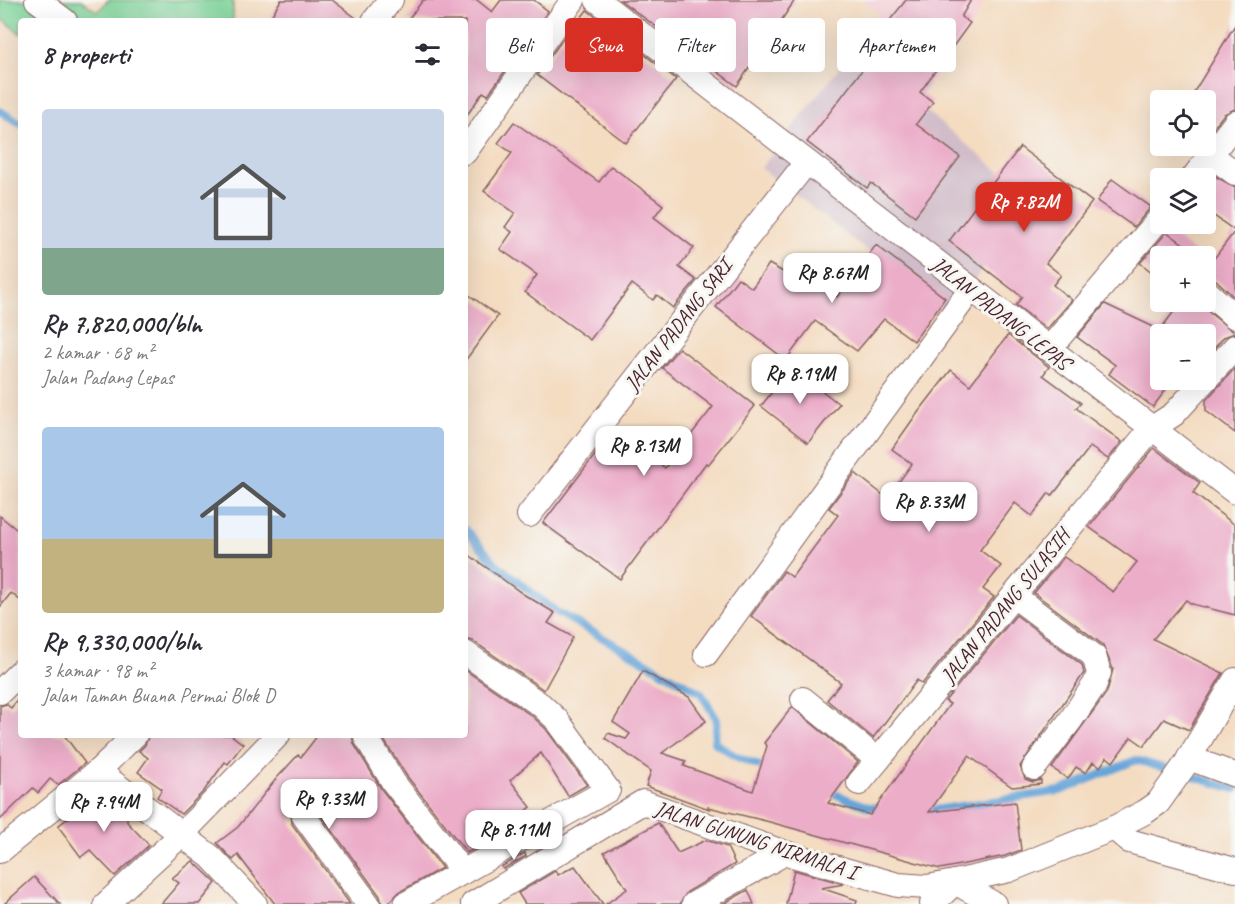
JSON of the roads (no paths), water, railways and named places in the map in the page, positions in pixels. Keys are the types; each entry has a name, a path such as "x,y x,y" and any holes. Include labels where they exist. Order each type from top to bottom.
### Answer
{"street":[{"path":"37,0 61,18"},
{"path":"376,18 391,0"},
{"path":"468,148 573,0"},
{"name":"JALAN PADANG LEPAS","path":"597,0 1235,492"},
{"path":"1216,150 1235,123"},
{"path":"1202,168 1212,156 1235,173"},
{"name":"JALAN PADANG SARI","path":"528,515 806,163"},
{"path":"1049,349 1150,230"},
{"path":"706,654 971,289"},
{"path":"1216,300 1235,317"},
{"name":"JALAN PADANG SULASIH","path":"860,783 1151,429 1174,414 1235,347"},
{"path":"1014,596 1094,656 1099,673 1095,684 1070,721 1034,768"},
{"path":"406,904 608,790 557,720 541,705 468,655"},
{"path":"0,692 18,674"},
{"name":"JALAN GUNUNG NIRMALA I","path":"473,904 643,802 785,852 898,885 927,887 1010,870 1114,828 1145,812 1158,802 1187,762 1235,680"},
{"path":"803,699 878,760"},
{"path":"0,851 98,771 132,738"},
{"path":"106,904 181,835 275,738"},
{"path":"367,738 394,783 463,872"},
{"path":"1187,762 1235,776"},
{"path":"98,771 211,857 255,904"},
{"path":"304,816 368,904"},
{"path":"1114,828 1129,841 1235,870"},
{"path":"694,904 785,852"},
{"path":"932,904 955,882 994,904"}],"waterway":[{"path":"0,111 18,122"},
{"path":"468,532 496,564 555,611 701,693 717,720 714,742 737,757 768,769"},
{"path":"922,812 1060,791 1136,760 1235,789"},
{"path":"827,791 868,807 884,809"}]}
